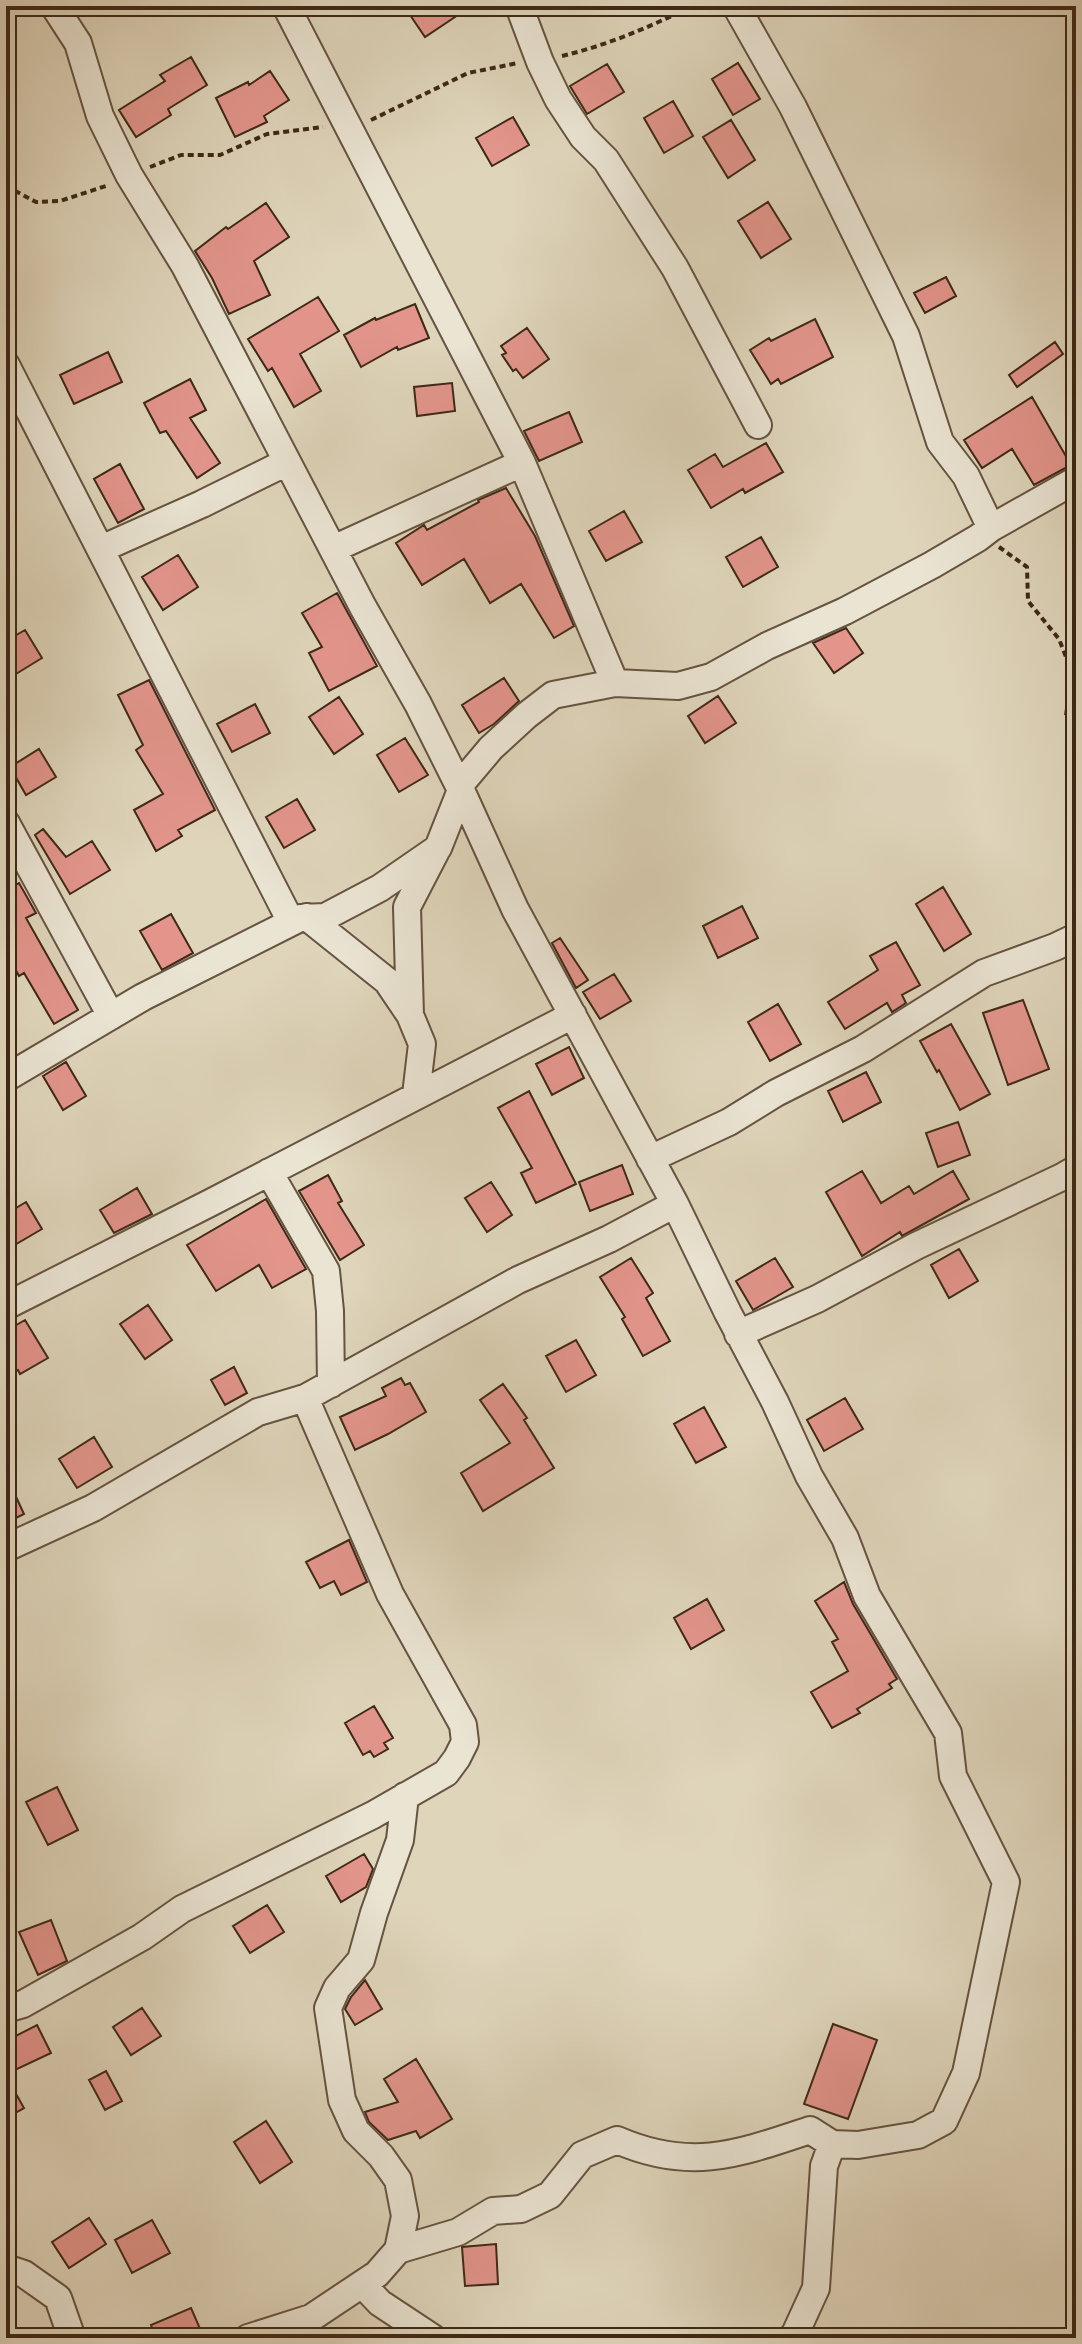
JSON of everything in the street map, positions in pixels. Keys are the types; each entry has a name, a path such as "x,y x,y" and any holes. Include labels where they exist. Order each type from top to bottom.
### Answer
{"street":[{"path":"54,6 78,43 100,116 129,175 185,266 418,704 515,909 675,1204 809,1476 845,1538 867,1596 948,1733 953,1776 1006,1882 966,2073 944,2121 918,2135 858,2145 832,2144 810,2130 752,2150 698,2159 643,2151 617,2140 582,2155 550,2195 521,2209 493,2211 458,2232 398,2250"},
{"path":"286,6 522,463 615,683"},
{"path":"519,6 558,99 583,137 606,160 675,268 758,425"},
{"path":"736,6 793,107 906,336 940,442 966,476 984,533"},
{"path":"6,365 13,395 101,549 209,766 299,920 387,981 410,1015 422,1044 416,1095"},
{"path":"101,549 287,462"},
{"path":"333,549 522,463"},
{"path":"410,1015 407,907 438,848 460,788 491,748 527,715 553,695 615,683 678,686 711,677 767,646 882,591 1076,480"},
{"path":"6,823 111,1016"},
{"path":"6,1078 143,997 299,920 325,917 380,888 438,848"},
{"path":"650,1159 729,1122 776,1093 863,1049 984,973 1076,937"},
{"path":"6,1306 573,1015"},
{"path":"738,1334 817,1299 916,1246 1076,1169"},
{"path":"269,1172 326,1271 331,1384"},
{"path":"6,1548 93,1508 258,1412 305,1398 518,1280 609,1239 675,1204"},
{"path":"6,2009 23,2004 142,1937 182,1909 360,1821 446,1773 465,1742 463,1725 390,1594 305,1398"},
{"path":"248,2338 311,2318 377,2274 398,2250 405,2216 398,2180 381,2156 356,2131 342,2100 328,2008 337,1988 361,1960 400,1840 405,1796"},
{"path":"791,2338 816,2288 824,2166 832,2144"},
{"path":"6,2268 24,2274 58,2298 72,2338"},
{"path":"362,2284 380,2303 433,2338"}],"path":[{"path":"984,533 1027,567 1028,601 1059,639 1070,667 1066,716"}],"building":[{"path":"404,6 447,6 455,17 425,37"},
{"path":"191,57 207,85 168,109 171,115 136,137 119,110 165,81 160,75"},
{"path":"738,63 760,99 733,115 712,79"},
{"path":"607,64 624,92 587,114 570,86"},
{"path":"270,71 289,100 264,116 267,122 235,137 216,98 248,82 249,85"},
{"path":"673,101 693,136 664,153 644,118"},
{"path":"513,117 529,145 492,166 476,138"},
{"path":"731,120 755,160 728,178 703,137"},
{"path":"768,202 791,239 761,258 738,221"},
{"path":"266,203 289,237 254,261 270,295 229,314 195,251 226,227 228,229"},
{"path":"946,277 956,296 925,313 914,293"},
{"path":"318,297 339,331 300,354 321,391 294,407 272,368 268,371 248,339"},
{"path":"415,304 429,338 398,350 397,347 361,367 344,335 375,318"},
{"path":"815,319 833,357 781,384 778,379 771,384 750,350 769,338 771,341"},
{"path":"527,328 549,359 523,378 516,369 513,371 502,355 506,353 501,346"},
{"path":"1055,342 1063,354 1017,387 1009,375"},
{"path":"108,352 122,382 74,404 60,375"},
{"path":"190,379 206,410 190,418 220,463 197,478 166,431 160,433 144,403"},
{"path":"452,383 455,411 417,416 414,387"},
{"path":"1032,397 1071,465 1034,485 1012,449 982,468 964,440"},
{"path":"569,412 582,442 539,461 524,431"},
{"path":"766,443 783,472 745,493 743,489 711,508 688,470 715,454 723,467"},
{"path":"120,464 144,509 118,523 94,479"},
{"path":"506,488 535,536 574,626 554,638 521,584 490,603 464,559 422,585 396,543 424,525 427,530 478,500"},
{"path":"624,511 642,542 606,561 589,531"},
{"path":"761,537 778,567 743,587 726,557"},
{"path":"178,555 198,587 163,610 142,577"},
{"path":"337,593 377,666 329,691 309,653 322,647 302,613"},
{"path":"846,628 863,653 834,673 813,643"},
{"path":"25,630 42,658 6,680 6,641"},
{"path":"504,678 519,701 479,733 462,705"},
{"path":"149,680 215,810 178,830 182,836 156,851 134,810 163,794 136,750 143,745 118,695"},
{"path":"718,696 736,723 705,743 688,716"},
{"path":"339,697 363,734 334,754 309,717"},
{"path":"255,704 270,733 232,752 217,724"},
{"path":"405,738 428,775 399,792 377,755"},
{"path":"39,749 56,777 26,795 10,767"},
{"path":"297,799 315,830 284,848 266,817"},
{"path":"43,829 66,857 92,841 110,870 70,894 35,835"},
{"path":"19,883 36,913 26,918 78,1010 54,1024 24,973 19,976 6,952 6,890"},
{"path":"943,887 971,934 944,951 916,904"},
{"path":"742,906 758,938 718,958 703,926"},
{"path":"171,914 193,953 162,970 140,931"},
{"path":"560,938 588,980 576,988 552,943"},
{"path":"896,942 920,985 902,995 906,1003 892,1012 887,1003 845,1029 828,1002 878,970 870,956"},
{"path":"614,974 631,1001 600,1019 583,992"},
{"path":"1023,1000 1049,1069 1008,1085 983,1013"},
{"path":"778,1004 801,1044 770,1061 748,1022"},
{"path":"951,1024 990,1094 960,1110 920,1041"},
{"path":"569,1047 584,1078 552,1095 536,1064"},
{"path":"66,1062 86,1096 63,1110 43,1076"},
{"path":"866,1072 881,1102 843,1122 828,1091"},
{"path":"529,1091 576,1184 536,1203 521,1173 532,1168 498,1108"},
{"path":"958,1122 970,1155 938,1167 926,1133"},
{"path":"622,1165 633,1194 590,1211 579,1182"},
{"path":"862,1171 881,1203 909,1186 914,1194 953,1171 969,1199 902,1236 900,1232 862,1256 826,1192"},
{"path":"328,1175 342,1201 338,1203 364,1245 340,1260 299,1191"},
{"path":"491,1182 512,1215 487,1232 465,1198"},
{"path":"137,1188 152,1214 114,1233 100,1210"},
{"path":"266,1199 306,1269 272,1288 259,1265 216,1291 187,1245"},
{"path":"26,1202 42,1229 6,1250 6,1214"},
{"path":"959,1249 978,1281 949,1298 931,1265"},
{"path":"631,1258 653,1293 646,1298 670,1341 643,1356 622,1319 625,1317 600,1277"},
{"path":"775,1258 793,1287 753,1310 736,1281"},
{"path":"148,1305 172,1340 145,1359 120,1324"},
{"path":"25,1320 48,1358 20,1374 18,1370 6,1376 6,1331"},
{"path":"576,1340 596,1375 566,1392 546,1356"},
{"path":"234,1367 247,1393 225,1405 211,1380"},
{"path":"401,1378 405,1385 410,1383 426,1412 355,1450 340,1417 386,1396 382,1388"},
{"path":"503,1384 527,1418 524,1420 554,1468 483,1511 461,1473 510,1443 480,1400"},
{"path":"845,1398 863,1429 824,1451 807,1420"},
{"path":"704,1407 726,1447 696,1463 674,1424"},
{"path":"94,1437 112,1467 77,1488 59,1459"},
{"path":"6,1475 24,1514 6,1523"},
{"path":"349,1540 367,1582 341,1595 334,1581 320,1588 306,1562"},
{"path":"844,1582 853,1604 897,1679 889,1684 892,1688 857,1709 860,1713 832,1728 811,1692 848,1671 832,1642 838,1639 815,1601"},
{"path":"707,1599 724,1630 691,1649 674,1618"},
{"path":"374,1706 393,1738 384,1743 388,1749 374,1757 370,1751 363,1755 345,1723"},
{"path":"57,1787 78,1830 48,1845 26,1802"},
{"path":"364,1854 373,1869 366,1887 341,1902 326,1876"},
{"path":"267,1905 284,1932 250,1953 233,1926"},
{"path":"51,1920 67,1961 38,1975 19,1932"},
{"path":"365,1980 382,2009 355,2025 345,2009"},
{"path":"142,2008 161,2036 131,2055 113,2027"},
{"path":"833,2024 877,2040 848,2119 804,2104"},
{"path":"37,2025 51,2053 15,2070 6,2051 6,2041"},
{"path":"416,2059 452,2119 420,2138 416,2131 388,2140 369,2122 365,2112 398,2102 384,2079"},
{"path":"106,2071 122,2101 105,2110 89,2080"},
{"path":"6,2076 24,2108 6,2118"},
{"path":"266,2121 292,2162 260,2183 234,2142"},
{"path":"89,2218 106,2244 69,2268 52,2242"},
{"path":"152,2220 170,2253 132,2273 115,2240"},
{"path":"496,2244 498,2284 465,2286 462,2247"},
{"path":"191,2308 204,2338 156,2338 151,2325"}]}
